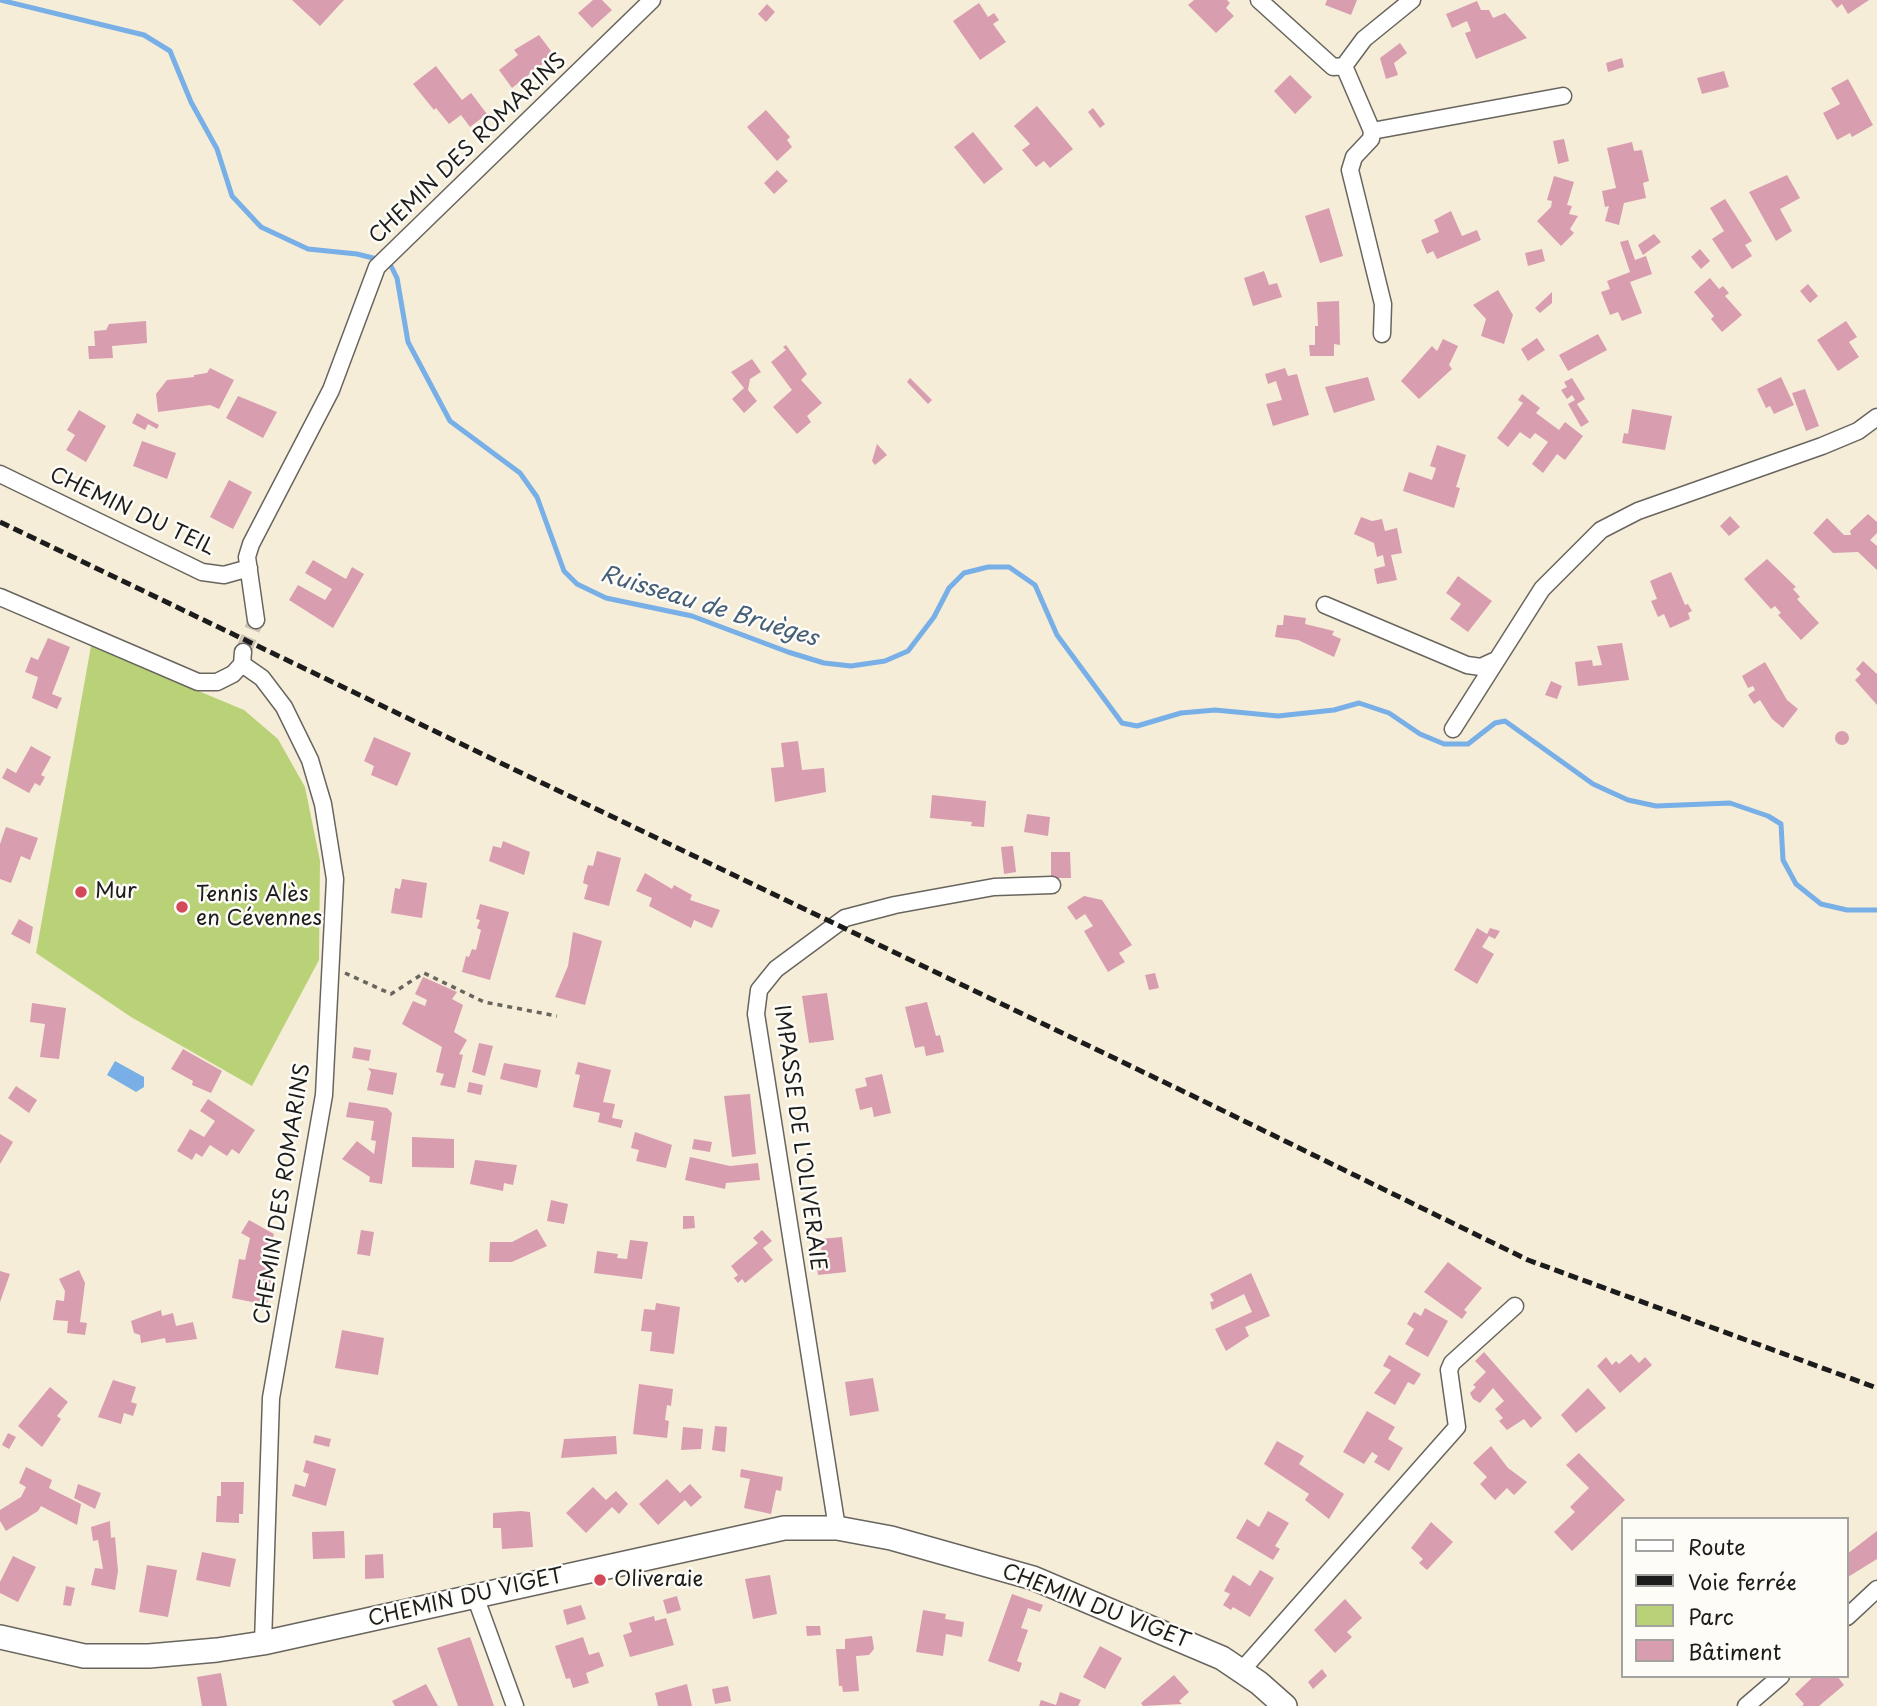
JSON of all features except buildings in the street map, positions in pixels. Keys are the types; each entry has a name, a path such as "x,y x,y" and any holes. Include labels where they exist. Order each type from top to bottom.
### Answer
{"street":[{"name":"CHEMIN DES ROMARINS","path":"257,620 247,557 251,544 331,390 377,267 652,0"},
{"path":"1259,0 1333,67 1344,66 1364,39 1412,0"},
{"path":"1344,66 1371,131 1371,139 1354,157 1350,170 1383,304 1382,334"},
{"path":"1371,131 1563,96"},
{"path":"1453,729 1542,589 1601,530 1638,511 1822,446 1858,431 1877,417"},
{"name":"CHEMIN DU TEIL","path":"0,474 202,572 224,575 249,568"},
{"name":"CHEMIN DES ROMARINS","path":"0,597 198,682 218,682 233,674 242,658 262,678 284,707 310,760 323,804 334,878 324,1096 271,1398 263,1643"},
{"path":"1325,605 1467,665 1481,667 1494,661"},
{"name":"IMPASSE DE L'OLIVERAIE","path":"837,1528 756,1014 759,990 776,969 845,918 895,905 994,887 1052,885"},
{"path":"1242,1670 1457,1427 1449,1370 1452,1363 1515,1306"},
{"name":"CHEMIN DU VIGET","path":"0,1637 84,1656 129,1657 263,1643 785,1528 837,1528 891,1538 1033,1578 1163,1631 1242,1670 1285,1706"},
{"path":"1849,1615 1877,1589"},
{"path":"475,1597 515,1706"},
{"path":"1746,1706 1779,1678"}],"path":[{"path":"330,966 391,993 424,973 484,1002 557,1016"}],"green space":[{"name":"Tennis Alès en Cévennes","path":"91,646 244,710 278,739 305,787 320,861 319,960 252,1086 131,1017 36,953"}],"water":[{"path":"115,1061 144,1077 144,1087 136,1092 107,1075"}],"waterway":[{"name":"Ruisseau de Bruèges","path":"0,0 144,35 170,51 191,102 217,149 232,196 261,227 308,249 357,254 389,262 397,278 408,342 450,421 520,473 537,497 564,571 577,584 606,598 692,616 788,652 824,663 851,666 885,661 908,651 934,617 949,588 964,573 988,567 1009,567 1035,585 1057,635 1122,723 1137,726 1181,713 1215,710 1278,716 1334,710 1359,703 1389,713 1420,734 1444,744 1468,744 1495,723 1505,721 1593,784 1628,800 1656,806 1730,803 1768,816 1781,824 1783,860 1796,884 1821,904 1847,910 1877,910"}],"tunnel":[{"path":"243,652 256,620"}],"railway":[{"path":"0,522 1528,1260 1877,1388"}],"place":[{"name":"Mur","path":"81,892"},
{"name":"Tennis Alès en Cévennes","path":"182,907"},
{"name":"Oliveraie","path":"600,1580"}]}
